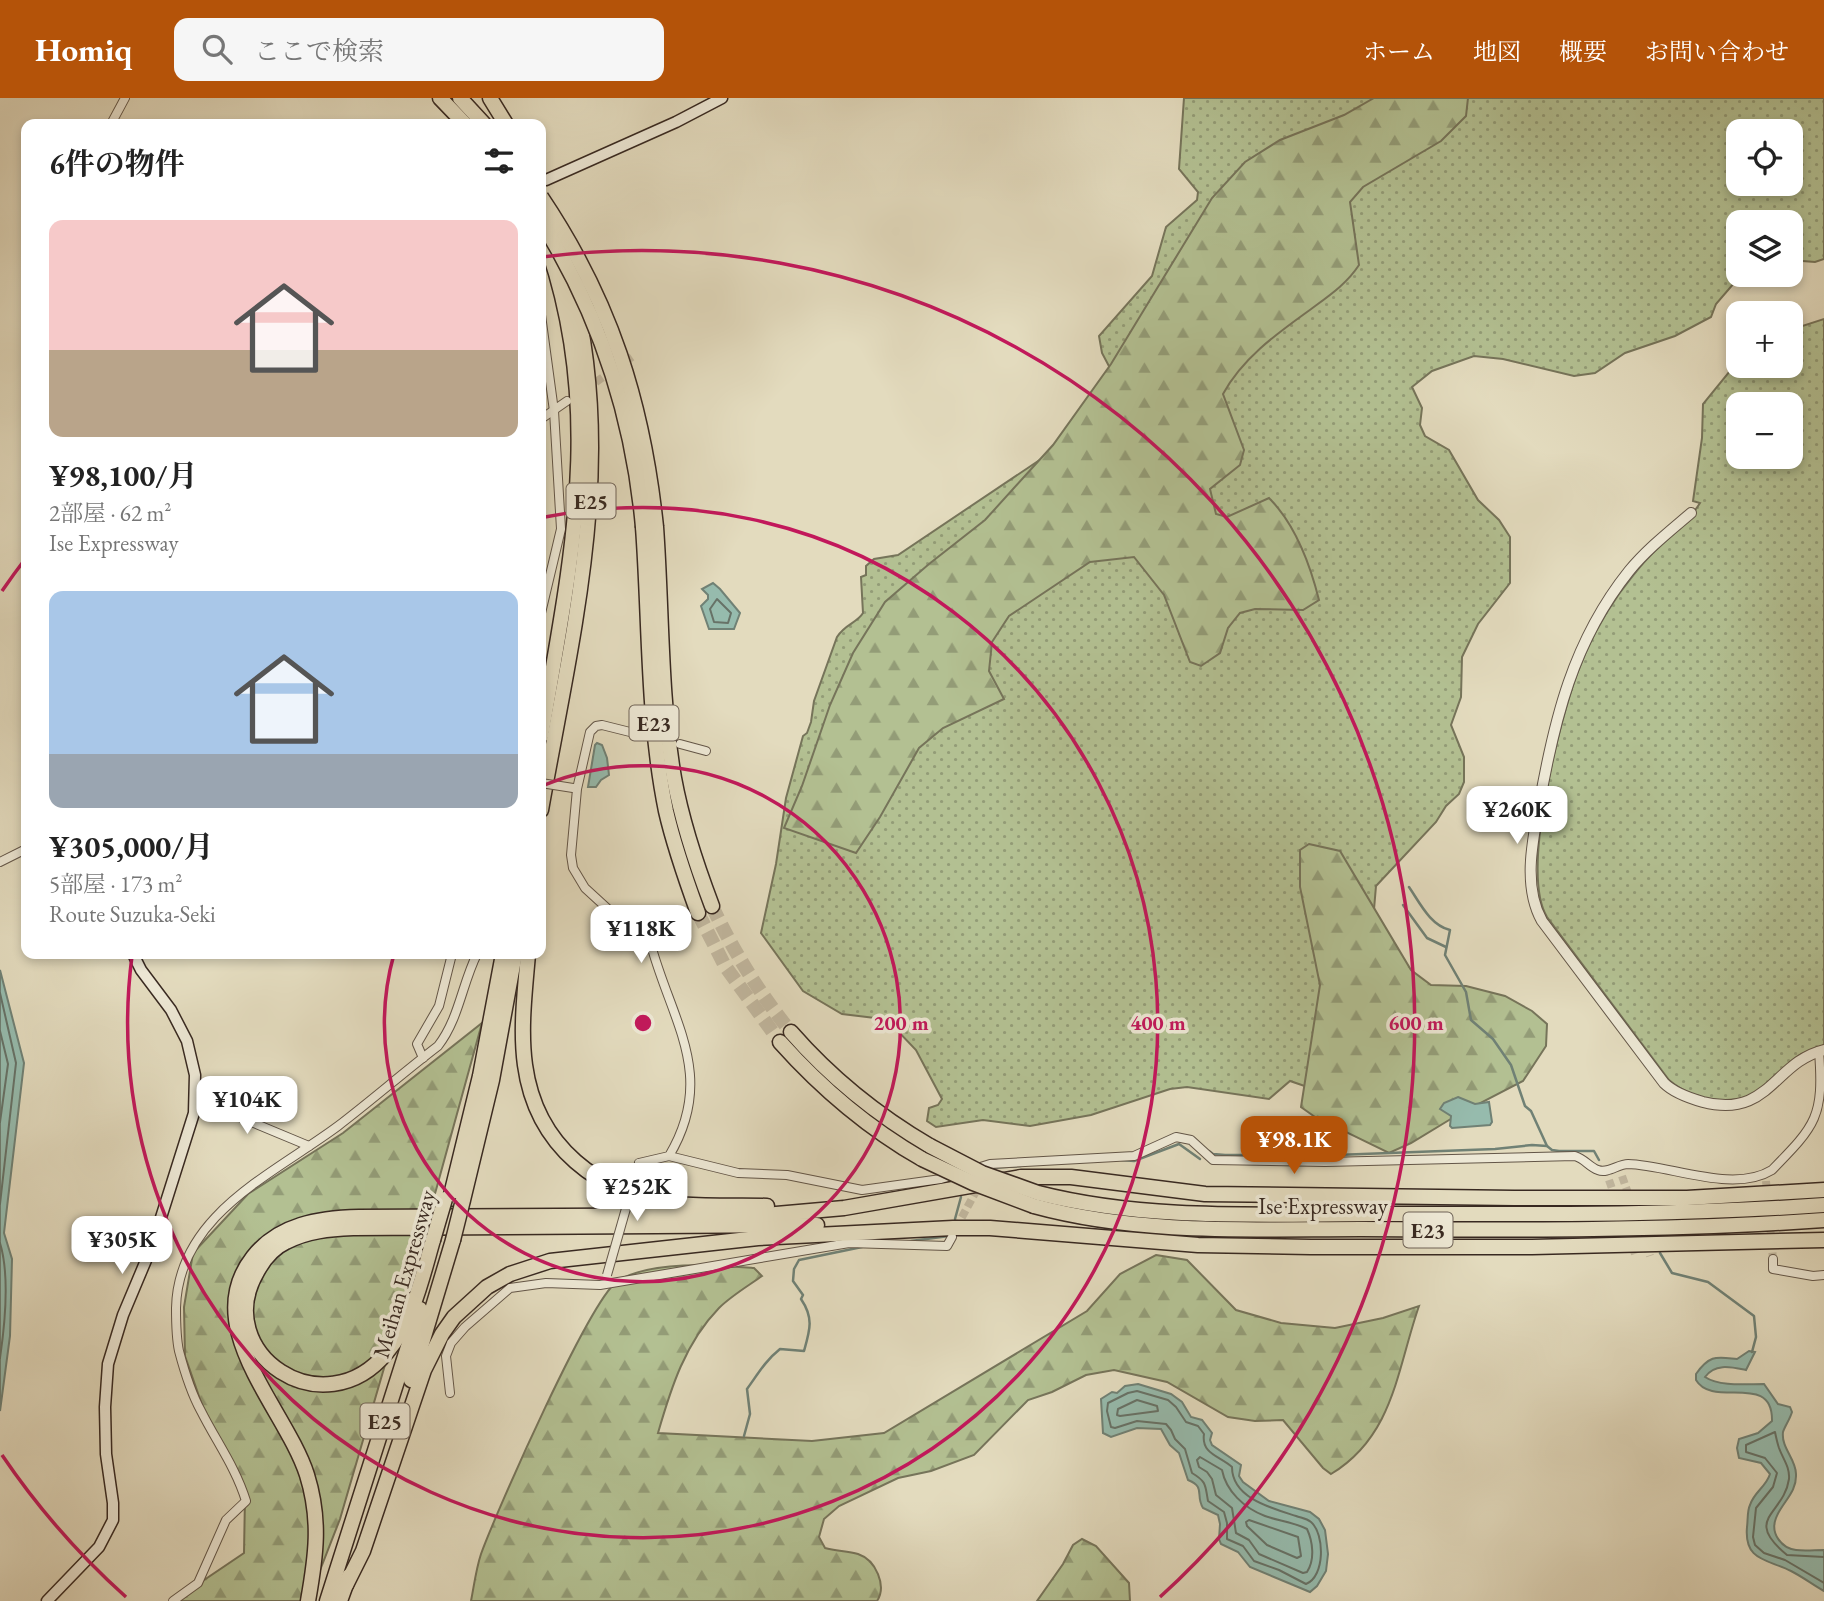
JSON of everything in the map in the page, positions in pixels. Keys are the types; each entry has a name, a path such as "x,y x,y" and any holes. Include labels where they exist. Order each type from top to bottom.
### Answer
{"highway":[{"path":"440,98 461,119"},
{"path":"460,98 479,119"},
{"path":"474,98 488,119"},
{"path":"490,98 503,119"},
{"name":"E23","path":"546,204 587,274 618,347 641,421 648,458 653,708 660,777 675,845 698,913"},
{"name":"E25","path":"546,209 565,260 576,300 589,375 593,447 584,563 546,781"},
{"name":"E23","path":"546,230 574,279 606,352 627,423 650,527 674,776 689,841 712,906"},
{"name":"E25","path":"546,246 564,305 571,341 576,374 579,449 578,488 569,570 546,706"},
{"name":"Meihan Expressway","path":"340,1601 392,1441 453,1199 502,959"},
{"name":"Meihan Expressway","path":"453,1199 492,1080 514,959"},
{"path":"528,959 523,1034 530,1089 536,1107 558,1145 588,1172 612,1187 641,1197 677,1204 782,1207 893,1201"},
{"name":"E23","path":"786,1037 926,1152 982,1173 1036,1199"},
{"path":"308,1601 317,1554 317,1527 312,1491 290,1434 245,1355 237,1321 238,1290 244,1270 258,1251 275,1236 299,1225 339,1218 765,1215 844,1208 1021,1177 1051,1176 1205,1194 1674,1198 1824,1190"},
{"name":"Ise Expressway","path":"1036,1199 1125,1210 1215,1214 1701,1213 1824,1205"},
{"name":"Ise Expressway","path":"1036,1199 1064,1214 1130,1225 1227,1228 1607,1229 1824,1220"},
{"path":"442,1240 400,1334 385,1355 367,1371 338,1384 315,1385 285,1375 261,1353 247,1322 251,1282 262,1263 276,1248 296,1237 321,1230 789,1225 927,1228"},
{"path":"346,1585 363,1551 424,1370 433,1352 454,1317 487,1287 529,1267 572,1257 758,1238 927,1228 990,1228 1157,1242 1311,1247 1598,1246 1824,1240"},
{"name":"Meihan Expressway","path":"327,1601 442,1240"}],"main road":[{"path":"546,180 676,122 722,98"},
{"path":"47,1601 99,1547 113,1520 106,1454 108,1364 115,1337 152,1246 189,1135 196,1099 192,1059 180,1024 136,959"}],"street":[{"path":"114,119 125,98"},
{"path":"546,352 554,411 561,529 546,591"},
{"path":"546,416 567,401"},
{"path":"607,1275 639,1163 669,1156 738,1173 787,1175 862,1191 941,1179 989,1166 1134,1156 1176,1137 1191,1140 1213,1160 1325,1162 1575,1156 1584,1159 1598,1170 1605,1171 1625,1163 1723,1178 1765,1178 1807,1135 1820,1109 1823,1084 1822,1050 1801,1060 1764,1093 1745,1103 1718,1105 1692,1099 1668,1088 1542,921 1532,897 1532,843 1556,718 1571,669 1599,617 1629,571 1691,513"},
{"path":"646,736 596,726 588,739 575,789 571,855 576,877 584,888 633,932 645,936 651,945 687,1051 692,1075 691,1095 680,1138 669,1156"},
{"path":"680,744 706,751"},
{"path":"546,784 575,789"},
{"path":"0,862 21,852"},
{"path":"423,1058 417,1044 439,1006 451,959"},
{"path":"173,1601 198,1583 226,1520 246,1501 232,1465 200,1409 179,1351 176,1293 187,1254 211,1220 236,1198 338,1125 438,1046 447,1034 475,959"},
{"path":"196,1099 309,1146"},
{"path":"1621,1166 1622,1176"},
{"path":"1605,1171 1609,1180"},
{"path":"450,1393 446,1356 451,1343 465,1327 510,1288 546,1283 600,1285 849,1243 947,1245 952,1237"},
{"path":"1773,1259 1773,1269 1813,1276 1824,1275"}],"green space":[{"path":"1184,98 1824,98 1824,259 1815,262 1803,261 1803,210 1726,210 1726,287 1731,287 1716,304 1711,317 1675,336 1625,353 1595,373 1574,376 1503,359 1474,356 1432,371 1412,387 1422,408 1420,425 1425,436 1449,450 1478,500 1499,520 1510,537 1510,583 1478,624 1462,657 1461,697 1451,725 1464,757 1464,782 1459,794 1446,806 1436,822 1376,886 1373,921 1319,1091 1290,1081 1269,1099 1187,1087 1170,1089 1091,1115 1030,1126 983,1120 936,1127 927,1121 929,1108 938,1105 942,1099 916,1050 895,1028 875,1018 842,1014 803,991 761,933 776,864 786,798 803,736 811,722 814,701 837,637 863,613 861,577 866,575 866,566 874,559 898,555 1056,449 1111,370 1102,353 1099,336 1152,276 1166,227 1197,200 1198,192 1179,169"},
{"path":"1374,98 1468,98 1466,116 1441,141 1363,187 1350,202 1359,265 1354,272 1336,290 1260,348 1231,381 1223,394 1244,450 1240,465 1210,489 1216,514 1227,517 1269,498 1287,520 1301,546 1319,600 1303,610 1255,609 1240,613 1228,628 1220,653 1201,666 1190,662 1164,595 1134,557 1090,562 1009,616 992,642 989,671 1004,699 943,728 919,748 856,853 784,828 802,786 830,705 853,653 885,602 985,520 1053,445 1111,364 1212,198 1245,162 1280,140 1344,115"},
{"path":"1824,319 1824,1045 1794,1059 1755,1093 1730,1100 1704,1098 1679,1088 1669,1080 1547,917 1540,896 1538,867 1540,834 1552,761 1569,697 1590,643 1633,575 1682,526 1700,503 1693,501 1702,438 1703,404 1726,376 1726,378 1803,378 1803,326"},
{"path":"1309,844 1340,851 1411,970 1431,985 1466,986 1505,996 1532,1011 1547,1024 1546,1046 1523,1081 1389,1153 1315,1117 1301,1107 1320,985 1300,887 1300,850"},
{"path":"482,1023 340,1519 308,1601 173,1601 244,1553 245,1496 208,1422 185,1356 184,1307 193,1253 248,1194 343,1133"},
{"path":"1156,1255 1187,1260 1236,1310 1281,1323 1335,1328 1383,1318 1419,1306 1398,1377 1381,1421 1368,1441 1352,1458 1331,1474 1283,1420 1255,1421 1228,1417 1167,1382 1114,1370 1086,1375 1052,1392 1028,1400 974,1455 931,1471 898,1478 839,1506 824,1519 819,1537 825,1548 858,1554 875,1568 881,1588 877,1601 471,1601 481,1554 545,1408 588,1323 606,1294 619,1280 650,1269 685,1265 754,1268 762,1276 724,1304 707,1322 688,1351 674,1383 658,1433 812,1441 884,1433 1087,1311 1120,1274"},
{"path":"1082,1539 1096,1546 1129,1583 1130,1601 1037,1601 1073,1545"}],"water":[{"path":"713,583 740,613 734,629 709,629 701,606 708,599 708,595 702,589"},
{"path":"595,745 602,745 607,758 609,775 596,787 588,787"},
{"path":"0,970 24,1063 4,1233 12,1259 10,1336 0,1411"},
{"path":"1458,1097 1475,1104 1489,1102 1492,1122 1490,1125 1452,1128 1451,1116 1440,1109 1444,1103"},
{"path":"1749,1351 1755,1352 1746,1370 1718,1368 1705,1377 1726,1384 1764,1384 1778,1404 1790,1407 1792,1412 1783,1438 1794,1463 1796,1481 1776,1518 1774,1529 1781,1543 1791,1549 1824,1550 1824,1591 1791,1571 1759,1557 1749,1547 1749,1507 1770,1474 1761,1463 1739,1458 1737,1448 1739,1439 1758,1433 1772,1421 1770,1406 1763,1398 1753,1394 1715,1392 1704,1388 1696,1380 1696,1374 1710,1360 1737,1359"},
{"path":"1138,1384 1171,1394 1182,1402 1191,1417 1202,1420 1212,1433 1212,1445 1241,1465 1239,1476 1243,1482 1269,1501 1310,1512 1319,1519 1325,1530 1328,1554 1326,1571 1310,1592 1250,1567 1238,1552 1221,1544 1218,1515 1203,1508 1199,1489 1188,1480 1179,1453 1170,1445 1161,1429 1137,1428 1111,1437 1103,1433 1101,1399 1112,1392 1117,1393 1125,1386"}],"waterway":[{"path":"1409,887 1431,918 1450,930 1445,955 1466,992 1471,1020 1493,1039 1511,1065 1525,1106 1531,1111 1547,1146"},
{"path":"1403,905 1427,938 1446,947"},
{"path":"1122,1160 1134,1161 1179,1144 1200,1159"},
{"path":"1209,1151 1225,1155 1336,1155 1495,1149 1532,1145 1547,1146 1559,1151 1594,1151 1599,1160"},
{"path":"989,1168 1021,1166"},
{"path":"955,1219 961,1197"},
{"path":"911,1241 949,1236"},
{"path":"744,1436 750,1414 747,1389 758,1373 780,1349 804,1351 809,1318 801,1299 803,1295 793,1281 794,1269 799,1260 862,1247"},
{"path":"1660,1253 1672,1273 1708,1282 1754,1316 1756,1337 1752,1352"}],"tunnel":[{"path":"586,389 632,357"},
{"path":"712,906 748,972 791,1032"},
{"path":"698,913 725,966 780,1042"},
{"path":"1622,1176 1650,1256"},
{"path":"1609,1180 1616,1200"},
{"path":"1766,1181 1773,1259"},
{"path":"956,1228 980,1184"},
{"path":"1625,1226 1635,1254"}]}
